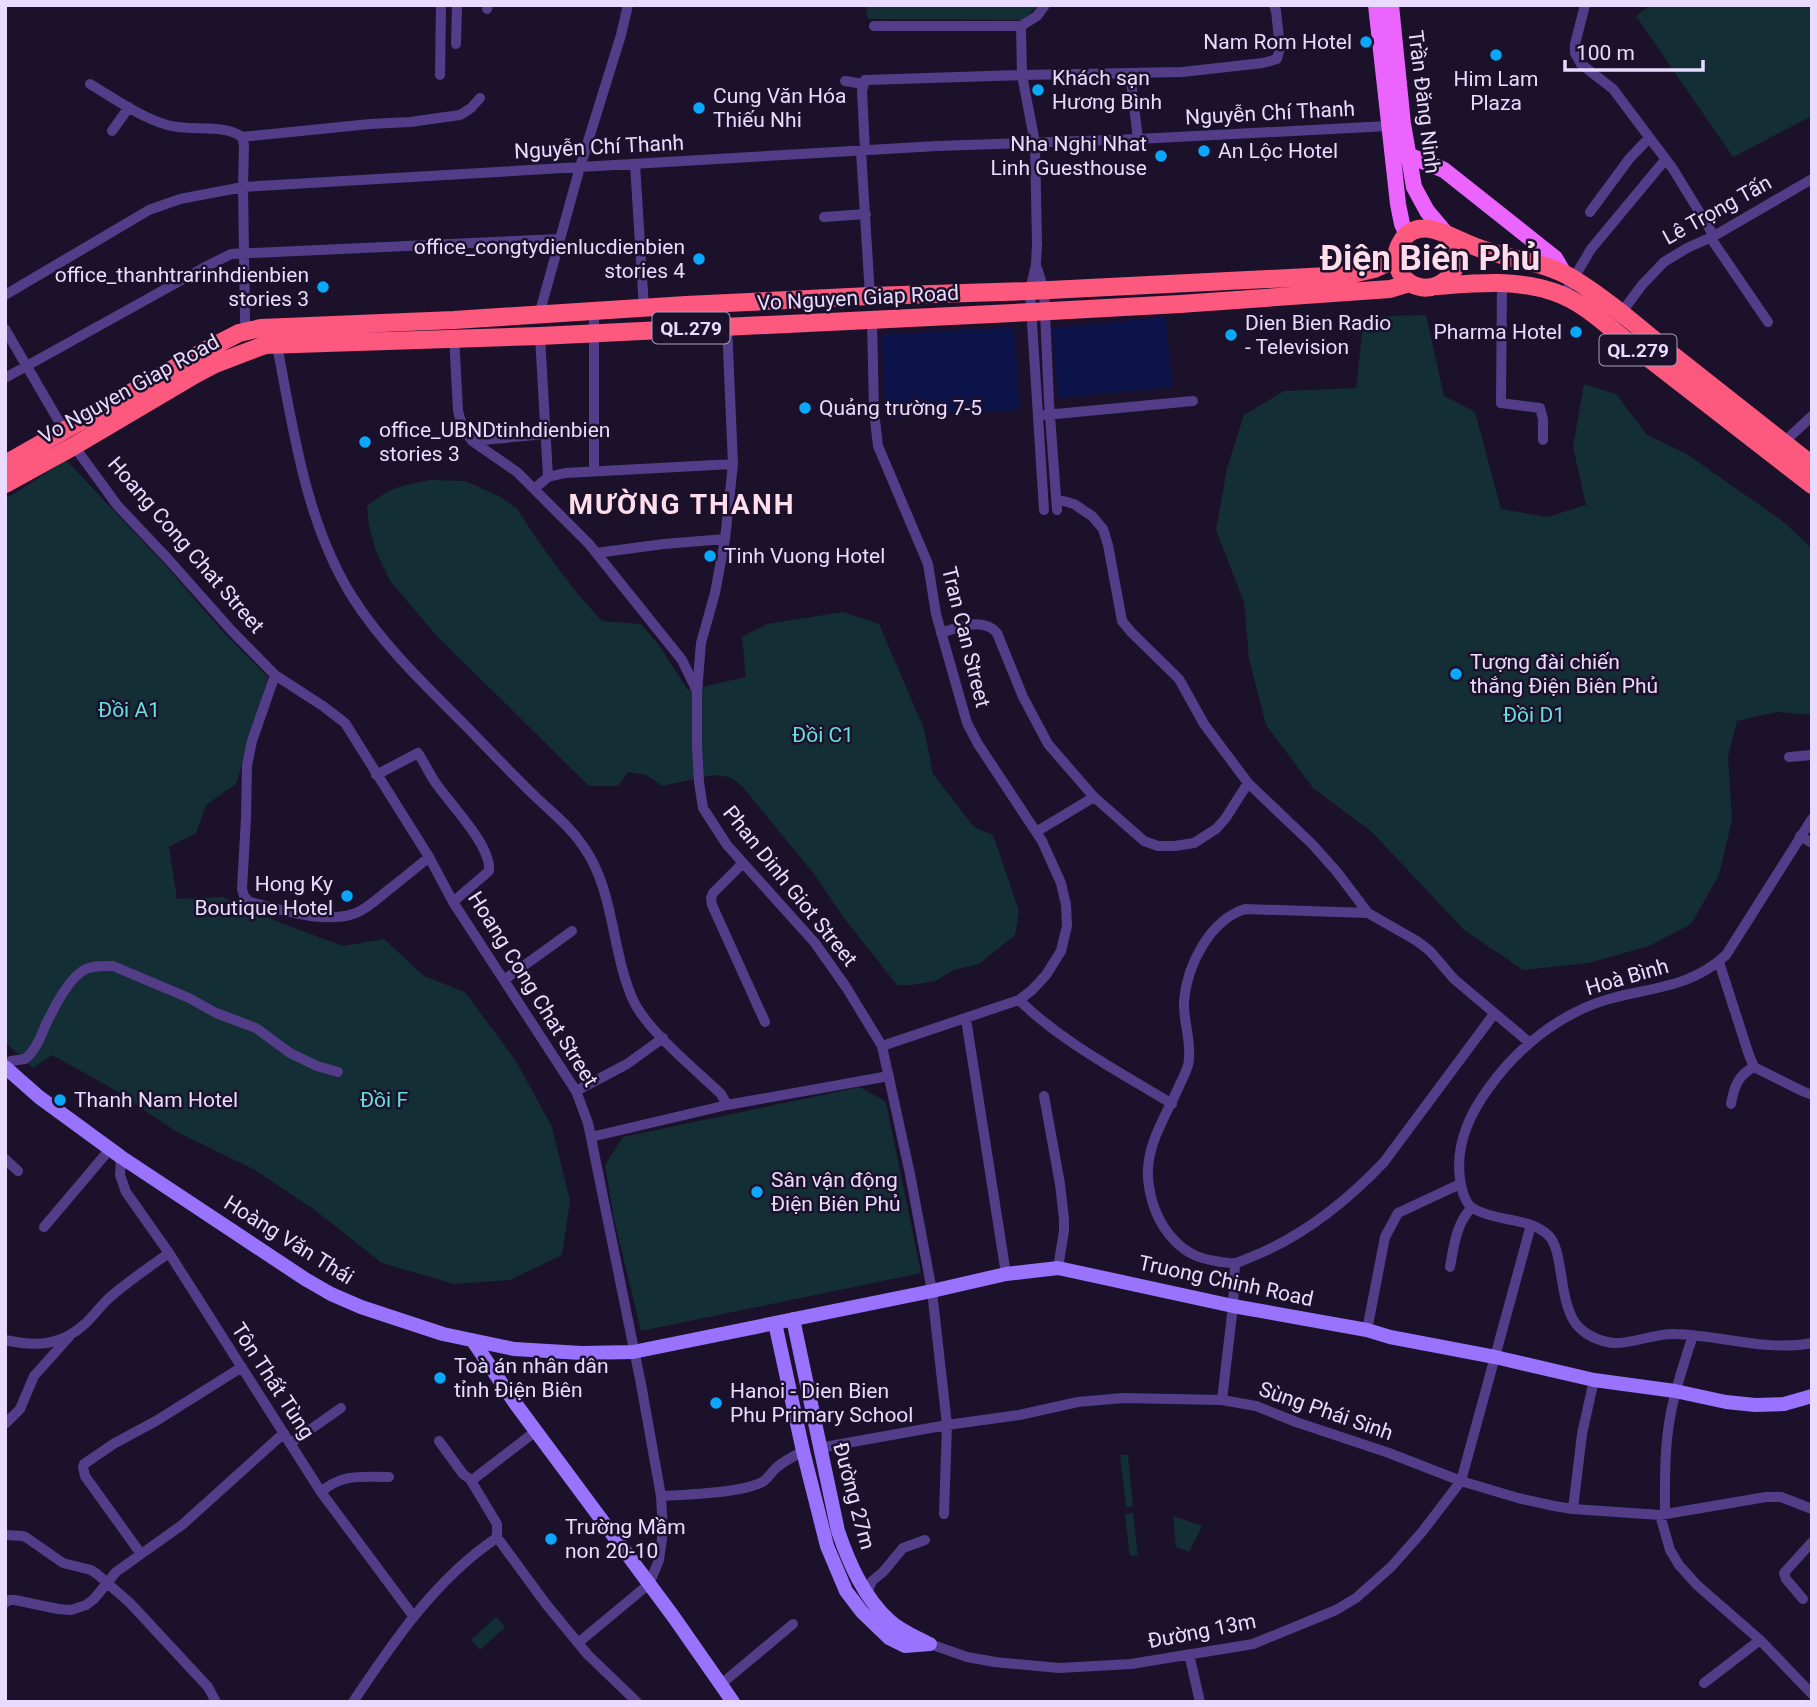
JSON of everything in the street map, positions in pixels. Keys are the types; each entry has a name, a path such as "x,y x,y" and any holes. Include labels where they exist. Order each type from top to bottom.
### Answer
{"highway":[{"name":"QL.279","path":"1407,235 1415,230 1433,229 1479,249 1522,259 1569,277 1615,321 1812,485"},
{"path":"1407,235 1397,250 1396,259 1398,269 1410,283"},
{"path":"1437,286 1446,281 1456,265 1454,246 1448,236"},
{"name":"Vo Nguyen Giap Road","path":"5,484 69,438 206,350 239,333 261,328 454,320 870,296 1348,275 1374,269 1396,259"},
{"name":"QL.279","path":"1410,283 1428,288 1526,284 1563,296 1615,321 1812,465"},
{"name":"Vo Nguyen Giap Road","path":"5,464 69,438 215,364 265,345 454,340 1038,312 1390,289 1410,283"},
{"path":"870,296 872,320"},
{"path":"539,315 540,336"},
{"path":"374,324 375,342"}],"main road":[{"name":"Trần Đăng Ninh","path":"1376,5 1396,125 1408,155 1414,187 1426,211 1448,236"},
{"name":"Trần Đăng Ninh","path":"1391,5 1398,204 1407,235"},
{"path":"1408,155 1444,170 1555,258 1569,277"}],"street":[{"path":"440,75 441,5"},
{"path":"456,44 457,5"},
{"path":"539,315 628,5"},
{"path":"874,26 1021,26 1037,16 1045,5"},
{"path":"870,296 863,151 863,84 866,80 1182,72 1263,63 1277,59 1280,53 1274,5"},
{"path":"1586,5 1575,44 1575,53 1581,64 1613,89 1673,169 1712,237 1768,323"},
{"path":"1021,26 1022,75 1035,143 1038,416 1044,510"},
{"path":"1130,73 1138,139"},
{"path":"845,81 863,84"},
{"path":"90,84 152,119 175,127 229,131 242,137 460,115 480,98"},
{"path":"112,131 129,107"},
{"name":"Nguyễn Chí Thanh","path":"5,295 149,210 180,199 243,187 863,151 1396,125"},
{"path":"242,137 247,331"},
{"path":"1590,212 1629,159 1649,138"},
{"path":"1563,296 1569,277 1665,160"},
{"path":"635,164 644,308"},
{"name":"Lê Trọng Tấn","path":"1615,321 1642,285 1664,262 1812,179"},
{"path":"824,217 866,214"},
{"path":"5,378 231,254 560,239"},
{"path":"1502,284 1502,403 1540,408 1543,440"},
{"path":"594,311 594,471"},
{"path":"1038,312 1057,505 1074,504 1092,516 1103,529 1122,621 1180,679 1204,724 1248,783 1313,845 1368,913 1424,946 1454,979 1530,1042"},
{"path":"454,320 458,411 462,425 472,441 517,472 596,553 682,660 697,692"},
{"name":"Tran Can Street","path":"872,320 874,411 878,446 929,564 941,633 967,723 988,761 1036,832 1061,883 1067,926 1061,951 1046,975 1019,1000 882,1046"},
{"name":"Phan Dinh Giot Street","path":"727,326 733,464 725,539 715,593 701,643 697,692 697,747 703,808 727,845 815,943 882,1046 932,1292 947,1425 944,1514"},
{"name":"Hoang Cong Chat Street","path":"5,329 69,438 117,505 275,675 345,723 429,857 453,902 576,1091 591,1137 661,1496 663,1531 659,1560 649,1584"},
{"path":"540,336 548,477"},
{"path":"277,345 293,432 319,531 352,597 377,632 418,678 568,827 585,848 598,874 624,974 642,1017 721,1094 727,1105"},
{"path":"1038,416 1193,401"},
{"path":"1783,443 1812,416"},
{"path":"472,441 545,434"},
{"path":"534,489 548,477 565,473 733,464"},
{"path":"596,553 725,539"},
{"path":"941,633 969,625 992,626 1023,697 1048,744 1094,797 1144,841 1158,846 1194,843 1216,829 1225,819 1248,783"},
{"path":"275,675 252,741 247,765 242,889 246,899 296,913 324,917 343,916 368,906 429,857"},
{"path":"376,775 418,753 434,780 482,845 490,862 489,872 453,902"},
{"path":"1789,757 1812,755"},
{"path":"1036,832 1094,797"},
{"name":"Hoà Bình","path":"1471,1208 1460,1184 1459,1152 1472,1112 1504,1069 1530,1042 1568,1016 1619,997 1676,984 1719,962 1812,819"},
{"path":"1800,836 1812,844"},
{"path":"743,863 710,898 765,1022"},
{"path":"1368,913 1245,909 1235,912 1211,933 1190,970 1184,1003 1189,1060 1150,1152 1148,1177 1153,1209 1168,1235 1183,1250 1199,1258 1236,1263 1299,1234 1367,1180 1384,1162 1494,1014"},
{"path":"504,979 572,931"},
{"path":"1719,962 1755,1067 1812,1095"},
{"path":"5,1067 10,1061 30,1056 75,976 86,969 113,966 189,998 216,1013 256,1028 290,1054 338,1072"},
{"path":"1019,1000 1046,1024 1090,1055 1172,1104"},
{"path":"966,1019 1006,1274"},
{"path":"576,1091 634,1059 663,1038"},
{"name":"Hoàng Văn Thái","path":"5,1067 39,1097 116,1153 282,1265 331,1294 408,1324 514,1349 582,1353 633,1352"},
{"path":"1731,1104 1739,1078 1755,1067"},
{"path":"591,1137 727,1105 889,1076"},
{"path":"1044,1096 1064,1219 1058,1268"},
{"path":"44,1227 116,1153"},
{"name":"Tôn Thất Tùng","path":"116,1153 126,1192 169,1253 321,1492 414,1617"},
{"path":"5,1159 18,1171"},
{"path":"1367,1331 1385,1237 1398,1213 1460,1184"},
{"path":"1450,1266 1457,1231 1471,1208 1531,1225 1552,1238 1556,1246 1563,1293 1569,1312 1577,1326 1599,1340 1632,1342 1672,1333 1798,1346 1812,1343"},
{"name":"Đường 13m","path":"930,1644 967,1657 995,1662 1059,1668 1131,1664 1253,1644 1336,1610 1356,1598 1391,1567 1461,1481 1531,1225"},
{"path":"5,1424 20,1409 34,1376 72,1334 107,1300 169,1253"},
{"path":"1222,1400 1236,1263"},
{"name":"Truong Chinh Road","path":"633,1352 932,1292 1006,1274 1058,1268 1233,1306 1495,1357 1594,1380 1755,1405 1784,1404 1812,1396"},
{"name":"Đường 27m","path":"793,1319 845,1553 867,1593 890,1622 930,1644"},
{"name":"Đường 27m","path":"775,1323 827,1546 846,1591 862,1612 890,1639 905,1646 930,1644"},
{"path":"5,1340 37,1345 72,1334"},
{"path":"1693,1335 1675,1391 1668,1429 1662,1514 1671,1550 1678,1564 1697,1585 1760,1640 1812,1694"},
{"path":"473,1341 733,1702"},
{"path":"141,1554 85,1476 84,1464 242,1367"},
{"path":"1573,1509 1582,1434 1594,1380"},
{"path":"792,1398 808,1394"},
{"name":"Sùng Phái Sinh","path":"820,1448 1019,1415 1077,1402 1123,1398 1222,1400 1256,1406 1461,1481 1518,1498 1573,1509 1662,1514 1766,1497 1781,1497 1812,1509"},
{"path":"291,1443 341,1408"},
{"path":"471,1481 536,1431"},
{"path":"5,1603 15,1600 46,1608 71,1609 79,1608 94,1599 116,1572 182,1525 284,1433"},
{"path":"439,1441 471,1481 497,1524 497,1539 545,1604 588,1656 637,1702"},
{"path":"661,1496 710,1493 757,1484 788,1459 803,1451 820,1448"},
{"path":"321,1492 343,1478 389,1477"},
{"path":"5,1535 23,1536 63,1563 91,1570 107,1582 208,1687 216,1702"},
{"path":"352,1702 431,1594 497,1539"},
{"path":"867,1593 872,1581 903,1548 925,1539"},
{"path":"1803,1599 1784,1573 1812,1542"},
{"path":"578,1643 649,1584"},
{"path":"720,1685 793,1624"},
{"path":"1704,1683 1760,1640"},
{"path":"1189,1654 1200,1702"}],"green space":[{"path":"866,5 1038,5 1023,20 868,19"},
{"path":"1651,5 1812,5 1812,116 1733,157 1636,16"},
{"name":"Đồi D1","path":"1426,315 1444,396 1475,412 1501,509 1547,517 1586,505 1573,447 1584,384 1616,394 1647,435 1687,454 1785,523 1812,549 1812,715 1777,712 1737,721 1728,757 1732,820 1719,875 1691,924 1649,946 1589,963 1523,970 1464,930 1372,832 1313,788 1266,725 1249,659 1244,602 1216,530 1227,468 1244,415 1284,391 1356,388 1364,317"},
{"path":"66,460 167,567 225,634 268,677 236,784 206,805 196,833 169,847 177,899 223,897 281,923 343,946 384,939 424,976 465,992 516,1061 552,1127 570,1201 562,1255 510,1280 454,1284 382,1263 316,1211 255,1170 177,1132 110,1087 52,1055 33,1068 5,1042 5,498"},
{"name":"Đồi C1","path":"431,480 465,481 499,496 517,509 557,567 602,621 641,624 658,644 688,690 746,677 742,637 767,624 843,612 879,624 924,729 933,774 974,827 993,835 1019,911 1015,935 979,964 953,970 936,981 897,985 844,918 814,874 742,786 730,777 713,775 662,786 646,775 628,772 618,786 589,786 437,636 390,581 375,549 367,506 397,488"},
{"name":"Sân vận động Điện Biên Phủ","path":"860,1087 886,1102 921,1273 641,1331 614,1219 605,1165 623,1137"},
{"path":"1120,1455 1128,1455 1133,1506 1126,1507"},
{"path":"1133,1513 1138,1555 1130,1556 1125,1514"},
{"path":"1173,1516 1202,1526 1189,1552 1176,1547"},
{"path":"496,1617 505,1627 480,1650 471,1640"}],"shaded area":[{"path":"1166,317 1172,387 1058,398 1052,328"},
{"path":"1014,327 1020,410 886,418 881,335"}],"place":[{"name":"Nam Rom Hotel","path":"1366,42"},
{"name":"Him Lam Plaza","path":"1496,55"},
{"name":"Khách sạn Hương Bình","path":"1038,90"},
{"name":"Cung Văn Hóa Thiếu Nhi","path":"699,108"},
{"name":"An Lộc Hotel","path":"1204,151"},
{"name":"Nha Nghi Nhat Linh Guesthouse","path":"1161,156"},
{"name":"office_congtydienlucdienbien stories 4","path":"699,259"},
{"name":"office_thanhtrarinhdienbien stories 3","path":"323,287"},
{"name":"Pharma Hotel","path":"1576,332"},
{"name":"Dien Bien Radio - Television","path":"1231,335"},
{"name":"Quảng trường 7-5","path":"805,408"},
{"name":"office_UBNDtinhdienbien stories 3","path":"365,442"},
{"name":"Tinh Vuong Hotel","path":"710,556"},
{"name":"Tượng đài chiến thắng Điện Biên Phủ","path":"1456,674"},
{"name":"Hong Ky Boutique Hotel","path":"347,896"},
{"name":"Thanh Nam Hotel","path":"60,1100"},
{"name":"Sân vận động Điện Biên Phủ","path":"757,1192"},
{"name":"Toà án nhân dân tỉnh Điện Biên","path":"440,1378"},
{"name":"Hanoi - Dien Bien Phu Primary School","path":"716,1403"},
{"name":"Trường Mầm non 20-10","path":"551,1539"}],"district":[{"name":"Điện Biên Phủ","path":"1430,258"},
{"name":"MƯỜNG THANH","path":"682,504"}],"park label":[{"name":"Đồi A1","path":"129,710"},
{"name":"Đồi F","path":"384,1100"}]}
